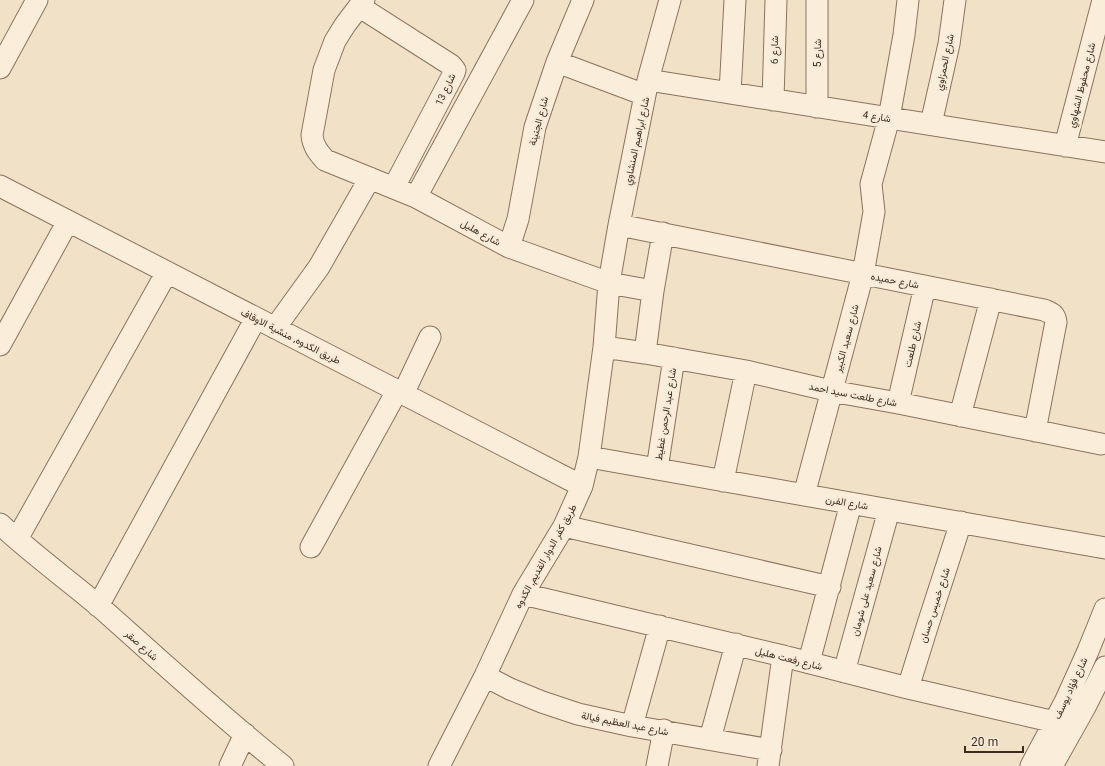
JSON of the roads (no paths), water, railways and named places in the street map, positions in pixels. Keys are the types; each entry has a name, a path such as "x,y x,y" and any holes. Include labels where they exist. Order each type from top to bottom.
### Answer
{"street":[{"path":"0,68 37,0"},
{"path":"416,197 523,0"},
{"name":"شارع الجنينة","path":"509,247 518,219 535,127 557,62 583,0"},
{"name":"شارع ابراهيم المنشاوي","path":"609,283 619,225 647,87 670,0"},
{"path":"730,93 735,0"},
{"name":"شارع 6","path":"773,100 776,0"},
{"name":"شارع 5","path":"817,0 817,107"},
{"name":"شارع سعيد الكبير","path":"804,495 863,274 874,212 871,184 889,118 904,35 908,0"},
{"name":"شارع الحمزاوي","path":"931,124 949,44 955,0"},
{"name":"شارع محفوظ الشهاوي","path":"1065,146 1103,0"},
{"name":"شارع هليل","path":"362,3 345,24 335,41 324,70 312,135 313,144 325,160 416,197 509,247 609,283 653,291"},
{"name":"شارع 13","path":"362,3 455,70 394,187"},
{"name":"شارع 4","path":"557,62 647,87 730,93 1105,152"},
{"path":"275,328 319,267 370,178"},
{"name":"طريق الكدوه, منشية الاوقاف","path":"0,186 582,486"},
{"path":"0,345 68,221"},
{"name":"شارع حميده","path":"619,225 991,299 1052,313 1056,317 1056,322 1035,431"},
{"path":"645,353 653,291 663,233"},
{"path":"17,539 168,272"},
{"name":"طريق كفر الدوار القديم, الكدوه","path":"439,766 485,676 523,594 564,526 582,486 589,457 604,347 609,283"},
{"name":"شارع طلعت","path":"898,403 925,286"},
{"path":"960,416 991,299"},
{"path":"98,606 256,318"},
{"path":"311,547 400,393 430,337"},
{"name":"شارع طلعت سيد احمد","path":"604,347 746,371 831,391 1101,444"},
{"name":"شارع عبد الرحمن غطيط","path":"657,469 674,358"},
{"path":"723,481 746,371"},
{"name":"شارع الفرن","path":"589,457 1105,548"},
{"path":"809,662 851,503"},
{"name":"شارع سعيد على شومان","path":"844,672 889,510"},
{"name":"شارع خميس حسان","path":"908,688 961,522"},
{"name":"شارع صقر","path":"0,524 98,606 196,693 283,766"},
{"path":"564,526 830,587"},
{"name":"شارع رفعت هليل","path":"523,594 736,644 908,688 1055,722"},
{"name":"شارع فؤاد يوسف","path":"1032,766 1055,722 1088,651 1105,609"},
{"path":"632,726 660,626"},
{"path":"710,739 736,644"},
{"path":"770,758 783,656"},
{"name":"شارع فؤاد يوسف","path":"1052,766 1100,690 1105,668"},
{"name":"شارع عبد العظيم فيالة","path":"485,676 510,689 578,714 632,726 664,730 710,739 770,758"},
{"path":"657,766 664,730"},
{"path":"230,766 245,734"}]}
